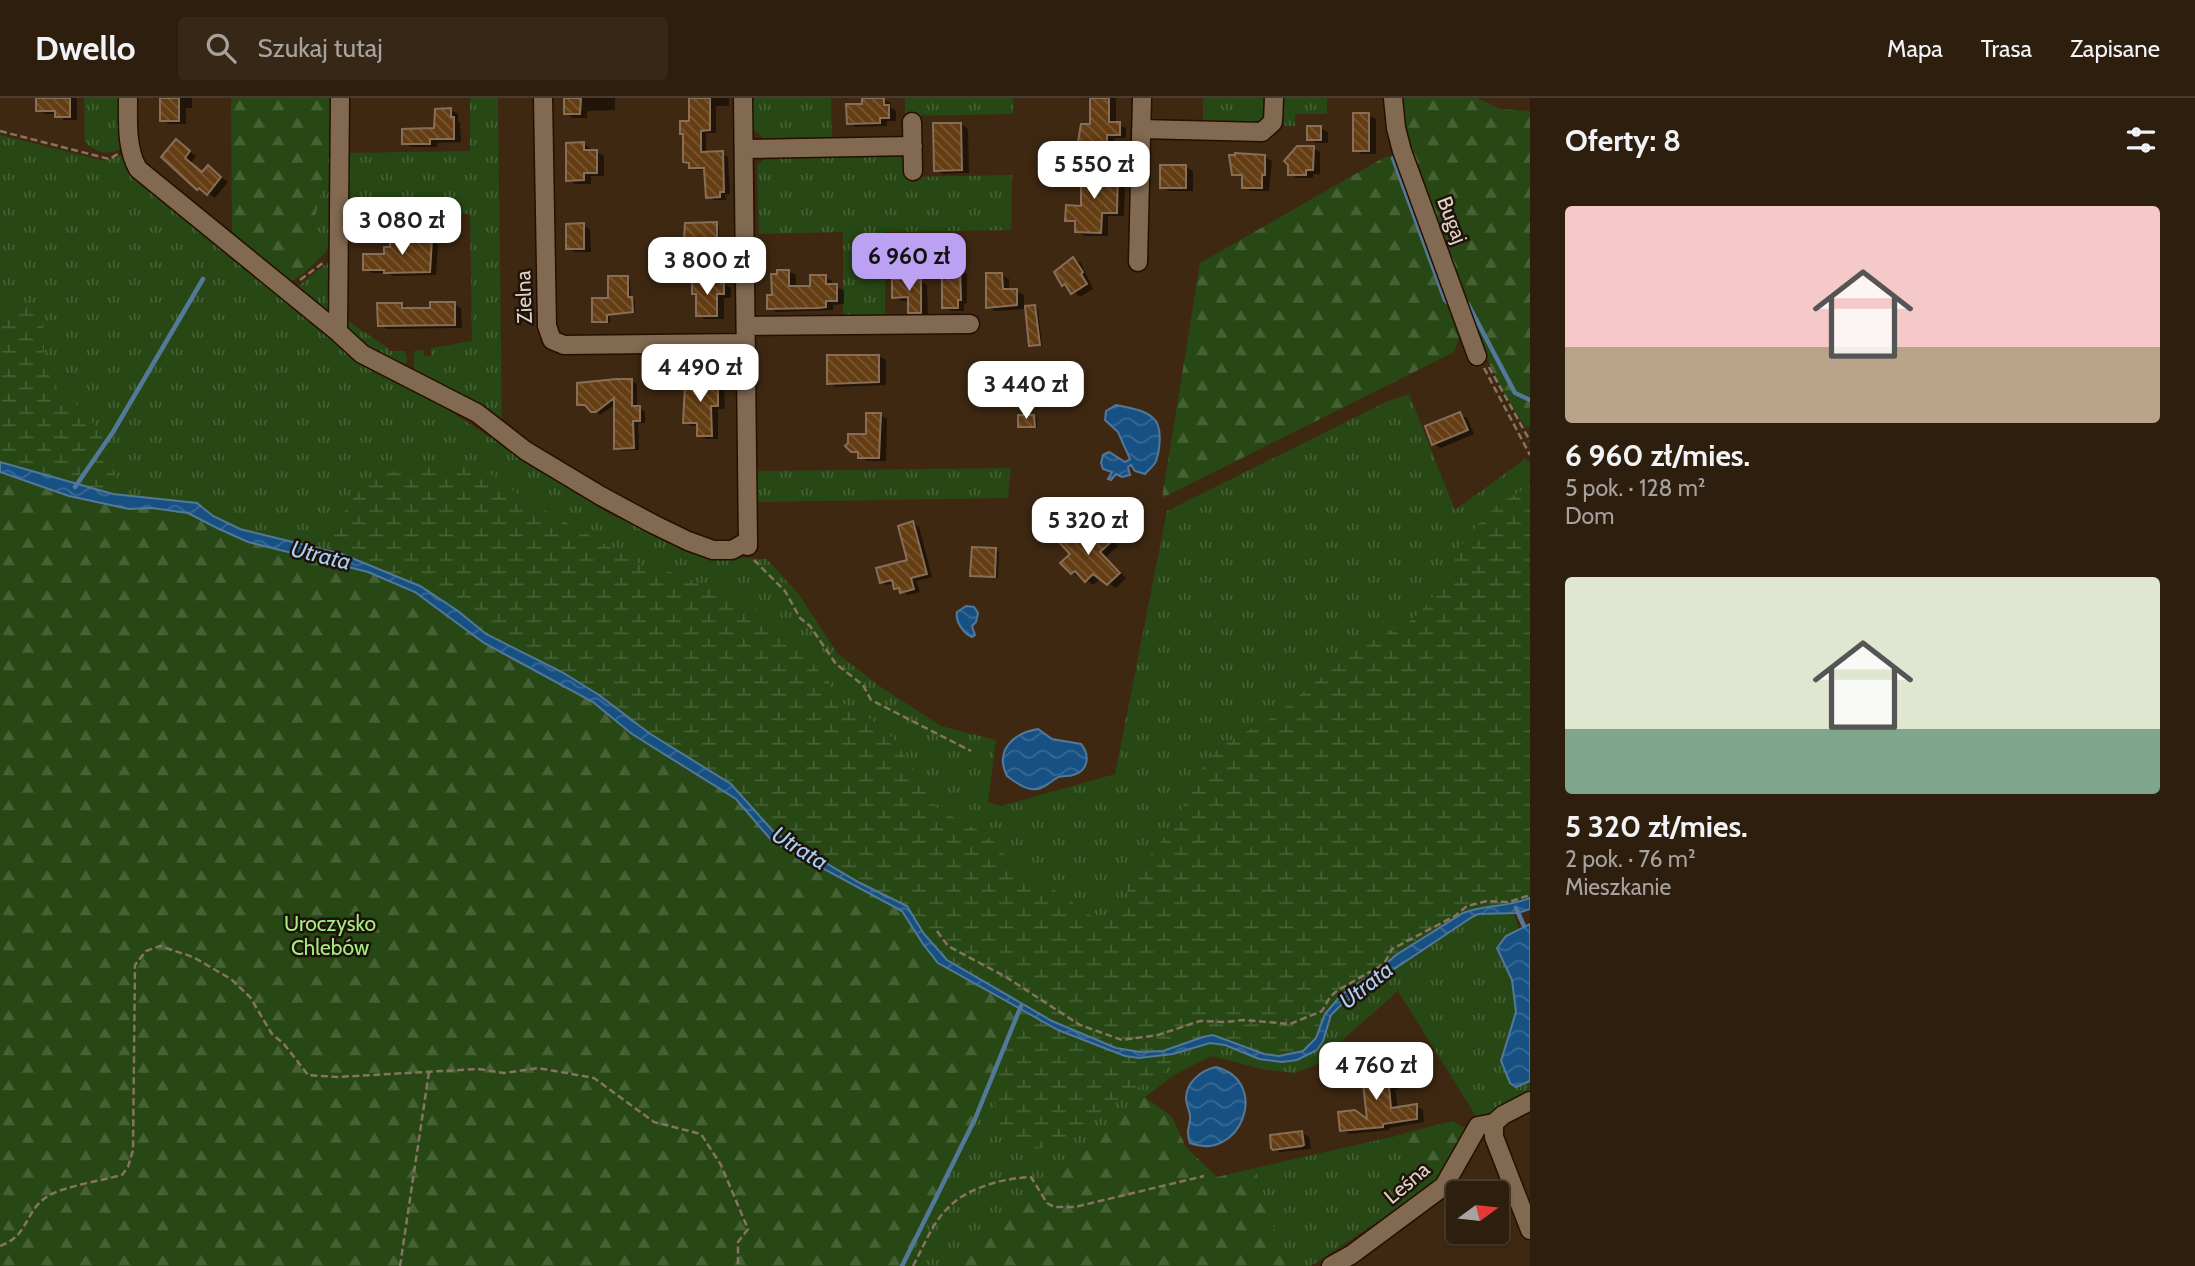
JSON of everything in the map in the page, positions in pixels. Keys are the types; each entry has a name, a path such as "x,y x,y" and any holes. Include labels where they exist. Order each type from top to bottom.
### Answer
{"street":[{"path":"128,98 130,148 135,165 148,179 362,354 477,413 526,451 632,513 704,548 728,551 746,544 743,98"},
{"path":"338,332 340,98"},
{"name":"Zielna","path":"543,98 547,326 552,340 564,345 746,334"},
{"path":"1138,262 1142,98"},
{"path":"1141,129 1262,132 1273,122 1274,98"},
{"name":"Bugaj","path":"1393,98 1402,151 1477,356"},
{"path":"912,122 913,170"},
{"path":"744,149 913,146"},
{"path":"746,334 970,324"},
{"name":"Leśna","path":"1331,1266 1351,1255 1444,1186 1478,1126 1494,1123 1503,1115 1530,1101"},
{"path":"1494,1123 1494,1137 1530,1230"}],"path":[{"path":"0,131 108,159 130,148"},
{"path":"286,290 340,247"},
{"path":"1477,356 1485,358 1507,403 1530,441"},
{"path":"1477,356 1530,455"},
{"path":"746,544 791,599 800,618 810,626 836,664 863,685 871,700 971,751"},
{"path":"937,931 948,946 1006,977 1080,1025 1122,1040 1158,1035 1200,1021 1243,1020 1290,1024 1322,1011 1330,997 1338,990 1384,964 1392,949 1455,916 1467,906 1487,901 1509,901 1530,895"},
{"path":"0,1246 19,1236 31,1213 50,1194 122,1175 128,1167 133,1150 135,965 146,951 160,946 193,957 231,979 250,997 272,1034 284,1044 308,1075 337,1077 478,1069 504,1073 538,1068 594,1078 654,1122 701,1134 721,1165 748,1229 738,1242 738,1266"},
{"path":"400,1266 429,1072"},
{"path":"913,1266 938,1220 950,1205 986,1186 1031,1177 1047,1203 1060,1208 1204,1176"}],"green space":[{"path":"84,98 123,98 123,137 120,149 102,152 85,143"},
{"path":"231,98 330,98 330,151 302,275 288,284 232,238"},
{"path":"470,98 498,98 502,428 414,372 414,351 423,350 424,356 431,356 431,348 472,341 470,214 347,215 346,153 470,151"},
{"path":"748,98 831,98 832,141 768,142 748,125"},
{"path":"905,98 1013,98 1013,114 905,116"},
{"path":"1203,98 1268,98 1265,116 1253,126 1203,124"},
{"path":"1280,98 1327,98 1327,114 1295,114 1295,126 1285,126"},
{"path":"1401,98 1477,98 1500,109 1530,111 1530,426 1526,428 1503,392 1465,313 1404,143"},
{"path":"0,135 104,161 125,154 405,382 609,514 718,557 767,559 800,596 838,654 881,687 941,726 996,740 988,802 1001,806 1115,774 1167,511 1388,401 1409,394 1455,510 1525,459 1530,463 1530,898 1481,908 1396,955 894,899 860,883 731,784 649,733 342,554 240,529 213,516 204,506 113,494 0,462"},
{"path":"330,151 331,242 325,253 302,275"},
{"path":"895,153 906,161 907,177 1012,175 1011,230 885,232 885,320 843,320 843,232 759,234 757,165 769,155"},
{"path":"1385,157 1399,158 1461,333 1454,352 1162,498 1200,263"},
{"path":"330,261 332,324 293,290"},
{"path":"343,282 347,282 348,321 389,351 405,351 405,364 374,356 343,325"},
{"path":"22,303 37,310 43,320 45,362 55,386 83,411 103,438 114,472 113,494 0,462 0,309"},
{"path":"459,463 485,471 516,493 642,565 671,572 749,604 782,630 807,656 846,706 888,732 938,809 993,841 1013,864 1033,879 1056,891 1091,916 1104,919 1117,913 1127,902 1128,883 1171,829 1205,764 1220,746 1275,716 1352,651 1409,622 1424,608 1449,576 1457,550 1472,532 1498,504 1530,486 1530,898 1463,913 1396,955 1341,995 1325,1014 1316,1038 1303,1051 1279,1056 1264,1054 1236,1043 1203,1037 1163,1051 1140,1052 1116,1048 1052,1021 947,959 924,934 907,906 860,883 773,831 731,784 649,733 599,695 562,672 485,634 458,611 420,586 357,559 327,551 348,505 361,490 375,480 391,472 410,468"},
{"path":"1011,468 1008,498 755,500 754,471"},
{"name":"Uroczysko Chlebów","path":"0,472 69,496 129,509 152,508 188,513 248,542 368,572 415,592 450,619 593,702 632,734 736,799 772,841 902,911 938,963 1021,1011 977,1113 902,1266 0,1266"},
{"path":"1513,913 1519,928 1498,944 1500,957 1512,980 1516,1012 1501,1058 1507,1077 1519,1086 1530,1081 1530,1096 1479,1121 1398,991 1346,1037 1323,1062 1295,1073 1262,1069 1211,1056 1174,1075 1145,1097 1016,1210 960,1266 902,1266 977,1113 1021,1011 1058,1030 1173,1054 1200,1045 1217,1043 1273,1062 1297,1060 1327,1027 1335,1009 1353,995 1472,917 1478,914"},
{"path":"1021,1011 1058,1030 1125,1056 1154,1058 1179,1052 1162,1073 1122,1097 1074,1133 1038,1149 1028,1148 1016,1143 1004,1132 997,1117 995,1099 1002,1061"},
{"path":"1145,1097 1172,1117 1186,1147 1217,1177 1255,1168 1286,1266 960,1266 1016,1210"},
{"path":"1452,1121 1469,1130 1443,1178 1391,1137"},
{"path":"1391,1137 1443,1178 1311,1266 1286,1266 1255,1168"}],"water":[{"path":"1116,405 1140,411 1153,418 1158,426 1159,444 1156,461 1145,474 1135,471 1131,465 1128,467 1130,475 1122,477 1116,474 1111,480 1108,479 1112,472 1103,469 1101,463 1103,455 1109,452 1125,462 1130,459 1118,432 1105,420 1106,411"},
{"name":"Utrata","path":"0,462 113,494 197,503 213,516 240,529 342,554 420,586 458,611 486,634 562,672 599,695 649,733 731,784 773,831 782,837 860,883 907,906 924,934 947,960 1052,1021 1116,1048 1140,1052 1163,1051 1213,1035 1264,1054 1279,1056 1303,1051 1316,1038 1325,1014 1341,995 1396,955 1463,913 1530,898 1530,909 1518,913 1478,914 1472,917 1342,1004 1331,1015 1323,1041 1317,1050 1297,1060 1282,1062 1259,1059 1225,1045 1210,1043 1173,1054 1139,1058 1125,1056 1058,1030 938,963 902,911 772,841 736,799 632,734 593,702 484,643 415,592 368,572 248,542 188,513 152,508 129,509 69,496 0,472"},
{"path":"966,606 974,607 978,613 972,626 975,635 972,637 963,630 957,619 957,612"},
{"path":"1038,729 1052,739 1081,744 1087,758 1085,766 1078,773 1059,777 1042,788 1031,789 1021,786 1007,776 1003,758 1014,739"},
{"path":"1530,924 1530,1081 1516,1087 1510,1083 1501,1061 1516,1012 1512,980 1497,948 1506,936"},
{"path":"1216,1067 1233,1075 1243,1088 1246,1103 1243,1118 1235,1132 1223,1142 1208,1146 1190,1143 1187,1092 1196,1078"}],"building":[{"path":"36,98 70,98 70,117 55,117 55,111 36,111"},
{"path":"160,98 179,98 179,121 160,121"},
{"path":"564,98 581,98 580,114 564,114"},
{"path":"689,98 710,98 710,130 701,131 701,152 723,151 724,192 720,192 720,197 706,198 704,168 689,168 689,163 683,162 680,121 689,121"},
{"path":"862,98 884,98 884,105 889,105 889,118 880,118 880,123 847,124 846,104 862,104"},
{"path":"1090,98 1109,98 1109,122 1120,122 1120,135 1107,135 1107,151 1083,150 1078,142 1081,124 1090,124"},
{"path":"451,108 451,117 454,117 454,139 430,139 430,144 402,144 402,129 434,128 435,109"},
{"path":"1353,113 1369,113 1369,151 1353,151"},
{"path":"933,123 961,123 962,170 934,171"},
{"path":"1307,126 1321,126 1321,140 1307,140"},
{"path":"176,139 190,151 185,158 202,172 208,165 221,177 207,195 199,188 197,190 161,157"},
{"path":"584,142 584,150 597,150 597,173 584,173 584,180 566,181 566,143"},
{"path":"1297,146 1314,146 1313,170 1306,170 1306,175 1288,175 1288,165 1284,161"},
{"path":"1229,155 1265,155 1262,188 1242,188 1242,175 1232,175"},
{"path":"1160,165 1186,165 1186,188 1160,188"},
{"path":"1081,171 1118,171 1117,213 1102,213 1101,233 1075,232 1075,221 1065,221 1066,205 1081,206"},
{"path":"717,222 717,239 725,239 725,258 683,255 685,223"},
{"path":"584,223 584,249 566,249 566,224"},
{"path":"398,235 432,239 430,272 384,273 384,270 363,270 363,254 384,254 384,247 390,247 390,241 398,241"},
{"path":"1073,257 1087,284 1071,294 1065,284 1062,286 1054,272"},
{"path":"942,268 960,268 961,300 958,300 958,308 942,308"},
{"path":"777,270 789,270 789,286 810,286 810,275 826,275 826,284 837,284 837,301 826,301 826,307 818,308 767,309 767,295 772,295 771,274 777,274"},
{"path":"986,273 1002,273 1003,289 1017,289 1017,305 986,308"},
{"path":"608,276 628,276 628,297 632,297 633,312 607,315 607,322 592,322 592,298 608,298"},
{"path":"892,279 921,279 921,313 908,313 908,297 892,298"},
{"path":"692,282 724,282 724,294 717,294 717,316 696,316 696,294 692,294"},
{"path":"430,302 455,302 455,325 378,326 377,303 402,303 402,308 430,308"},
{"path":"1035,305 1040,345 1029,346 1025,306"},
{"path":"827,355 879,355 879,382 827,384"},
{"path":"1021,366 1021,387 996,383 996,367"},
{"path":"711,377 711,385 718,385 718,406 711,406 712,436 697,436 697,423 683,423 685,385 688,386 688,378"},
{"path":"632,379 632,406 640,406 640,421 633,421 634,448 614,449 614,398 596,412 591,412 585,405 577,405 577,383"},
{"path":"1460,412 1468,430 1432,445 1425,426"},
{"path":"866,413 881,413 879,458 858,458 858,452 851,452 845,446 848,443 848,434 866,434"},
{"path":"1018,415 1034,415 1035,427 1018,427"},
{"path":"913,521 927,574 911,578 914,589 900,593 899,588 894,589 892,580 880,583 876,568 907,560 898,526"},
{"path":"1067,528 1078,541 1082,537 1088,543 1102,530 1112,541 1100,552 1120,573 1107,585 1093,574 1085,582 1075,571 1071,574 1060,563 1070,554 1056,539"},
{"path":"972,547 996,548 995,577 970,576"},
{"path":"1370,1061 1386,1061 1387,1075 1391,1074 1391,1108 1417,1104 1417,1119 1383,1124 1383,1127 1340,1131 1338,1112 1355,1110 1367,1119 1361,1066"},
{"path":"1302,1131 1304,1145 1273,1150 1271,1148 1270,1135"}],"waterway":[{"path":"1393,158 1445,300 1452,306"},
{"path":"75,487 113,432 203,279"},
{"path":"1468,304 1515,393 1530,400"},
{"path":"1516,908 1524,926"},
{"path":"902,1266 975,1119 1021,1006"}]}
